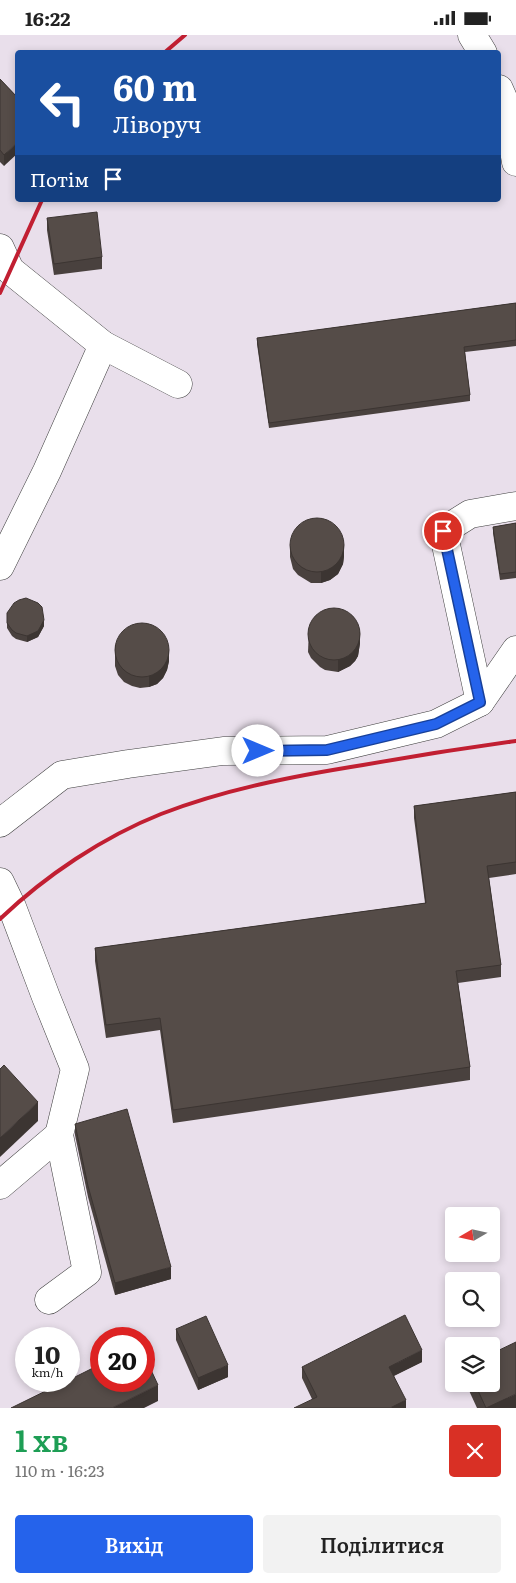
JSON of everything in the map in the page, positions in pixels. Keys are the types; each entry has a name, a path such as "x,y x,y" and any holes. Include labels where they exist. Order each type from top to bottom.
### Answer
{"lane":[{"path":"472,35 481,50"},
{"path":"501,94 506,105 516,162"},
{"path":"0,248 10,270 103,345 178,384"},
{"path":"0,565 47,471 103,345"},
{"path":"480,702 443,531 470,514 516,506"},
{"path":"0,823 62,775 223,751 327,750 436,724 480,702 516,650"},
{"path":"0,882 12,907 75,1069 58,1135 87,1272 49,1300"},
{"path":"0,1185 58,1135"}],"shaded area":[{"path":"0,35 516,35 516,1408 0,1408"}],"building":[{"path":"0,79 15,95 15,145 4,155 0,150"},
{"path":"97,212 102,257 54,264 47,218"},
{"path":"516,303 516,340 464,347 470,395 269,423 257,338"},
{"path":"312,518 322,518 336,526 342,535 344,545 342,555 336,564 322,572 312,572 302,567 295,560 290,550 290,540 295,530 302,523"},
{"path":"516,523 516,572 500,574 493,527"},
{"path":"26,598 38,603 42,607 44,620 38,631 27,636 16,633 7,623 7,613 14,603"},
{"path":"334,608 344,610 352,616 358,624 360,634 358,644 352,652 344,658 334,660 324,658 316,652 310,644 308,634 310,624 316,616 324,610"},
{"path":"142,623 152,625 161,631 167,640 169,650 167,660 161,669 152,675 142,677 132,675 123,669 117,660 115,650 117,640 123,631 132,625"},
{"path":"516,792 516,862 487,866 501,965 456,971 470,1067 173,1110 160,1018 106,1025 95,948 426,903 414,806"},
{"path":"4,1065 38,1102 0,1138 0,1069"},
{"path":"127,1109 171,1267 115,1283 88,1186 75,1124"},
{"path":"405,1315 422,1350 389,1367 406,1400 390,1408 294,1408 317,1397 302,1367"},
{"path":"206,1316 228,1365 198,1378 176,1329"},
{"path":"516,1342 516,1394 486,1408 479,1392 500,1392 500,1350"},
{"path":"90,1370 90,1392 144,1392 112,1408 11,1408 44,1392 80,1392 80,1374"}],"railway":[{"path":"168,50 185,35"},
{"path":"0,293 41,202"},
{"path":"0,919 55,873 96,846 139,823 186,805 235,790 311,774 516,741"}],"route":[{"path":"258,751 327,750 436,724 480,702 443,531"}]}
